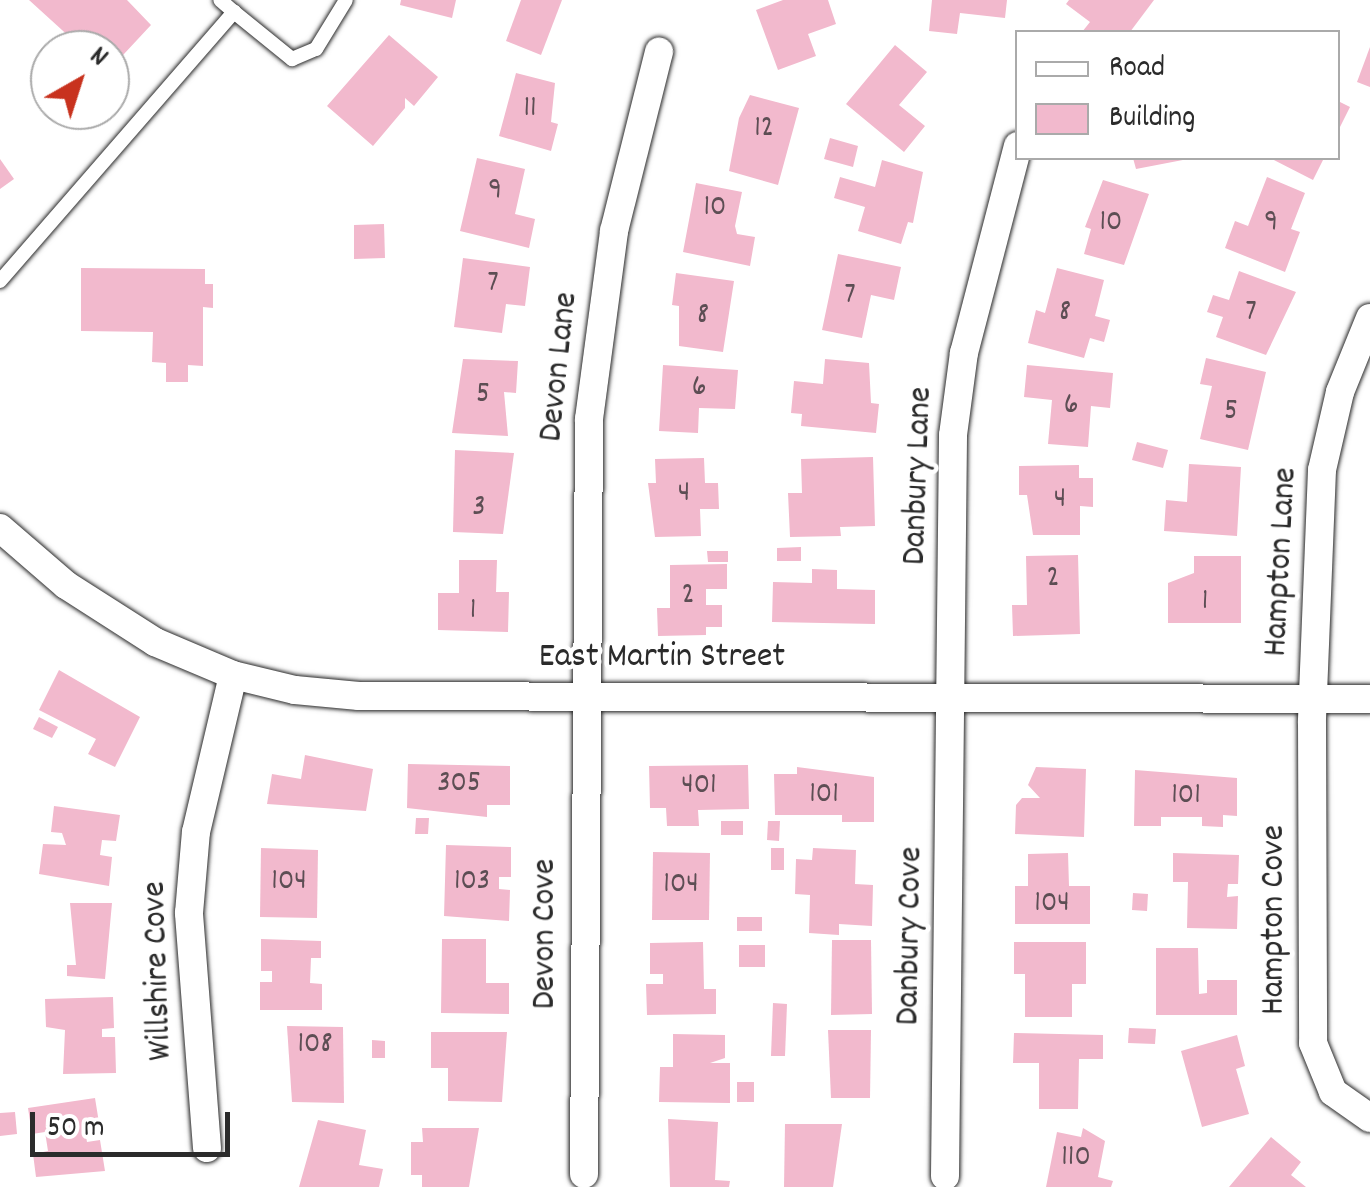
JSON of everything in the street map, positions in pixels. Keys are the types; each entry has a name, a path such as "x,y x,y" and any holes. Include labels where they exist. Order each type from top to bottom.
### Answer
{"street":[{"name":"Devon Lane","path":"584,694 590,418 598,324 659,52"},
{"name":"Danbury Lane","path":"952,696 958,386 1015,158"},
{"name":"Hampton Lane","path":"1312,698 1322,470 1340,392 1370,318"},
{"name":"East Martin Street","path":"0,528 100,610 233,676 358,696 1370,700"},
{"name":"Willshire Cove","path":"207,1148 189,913 196,832 233,676"},
{"name":"Devon Cove","path":"584,694 584,1174"},
{"name":"Danbury Cove","path":"945,1176 952,696"},
{"name":"Hampton Cove","path":"1312,698 1313,1043 1333,1092 1370,1118"}],"lane":[{"path":"220,0 292,59 316,48 346,0"},
{"path":"0,281 234,12"}],"building":[{"path":"29,0 127,0 151,25 130,48 130,30 62,30"},
{"path":"401,0 456,0 452,18 400,5"},
{"path":"521,0 562,0 541,55 506,41"},
{"path":"783,0 828,0 836,24 808,34 816,56 778,70 756,10"},
{"path":"932,0 1007,0 1005,18 960,13 957,34 929,31"},
{"path":"1069,0 1154,0 1132,30 1084,30 1090,22 1066,4"},
{"path":"389,35 438,77 414,106 405,98 405,108 373,146 327,106"},
{"path":"895,45 927,72 899,105 925,126 904,152 846,104"},
{"path":"1370,47 1370,87 1357,82"},
{"path":"516,73 555,83 551,122 558,124 551,151 499,136"},
{"path":"750,95 799,108 778,185 729,171 739,118"},
{"path":"1340,102 1350,107 1340,127"},
{"path":"830,138 858,146 853,167 824,159"},
{"path":"477,158 525,169 515,214 535,219 529,248 460,231"},
{"path":"0,159 14,179 0,189"},
{"path":"882,160 923,172 913,223 908,222 901,244 858,231 865,207 834,198 840,177 875,187"},
{"path":"1134,160 1183,160 1136,169"},
{"path":"1274,160 1323,160 1313,180"},
{"path":"1267,177 1305,193 1291,229 1300,232 1285,272 1225,248 1235,221 1248,226"},
{"path":"1103,180 1149,194 1124,265 1084,254 1091,229 1085,227"},
{"path":"696,183 742,192 735,226 737,234 755,237 750,266 683,252"},
{"path":"384,224 385,258 354,259 354,225"},
{"path":"838,254 901,267 894,300 871,295 862,338 822,330"},
{"path":"463,258 530,267 525,306 506,304 502,333 454,327"},
{"path":"81,268 205,269 205,284 213,284 213,308 203,307 203,366 188,365 188,382 166,382 166,363 152,362 153,332 81,331"},
{"path":"1057,268 1104,280 1095,316 1110,320 1104,342 1090,338 1084,358 1028,343 1036,310 1045,313"},
{"path":"1239,271 1296,292 1266,355 1216,337 1223,317 1207,312 1213,295 1229,300"},
{"path":"676,273 734,281 723,352 679,346 679,306 672,305"},
{"path":"1206,358 1266,372 1248,450 1200,439 1212,386 1200,384"},
{"path":"463,359 518,361 516,393 504,392 508,436 452,433"},
{"path":"825,359 869,363 871,403 879,404 876,433 801,426 802,414 791,413 794,381 823,384"},
{"path":"663,365 738,370 735,409 699,408 698,433 659,431"},
{"path":"1027,365 1113,373 1110,408 1091,406 1088,447 1048,444 1052,400 1024,397"},
{"path":"1137,442 1168,450 1163,468 1132,460"},
{"path":"455,450 514,453 503,534 453,532"},
{"path":"873,457 875,526 840,527 841,536 790,537 788,493 802,493 801,459"},
{"path":"704,458 705,483 718,483 719,509 700,509 701,536 655,537 648,483 656,483 655,459"},
{"path":"1189,464 1241,467 1237,536 1164,531 1166,500 1187,502"},
{"path":"1079,465 1079,478 1093,478 1093,507 1080,506 1080,535 1033,535 1027,495 1019,495 1019,466"},
{"path":"801,547 801,561 777,561 777,548"},
{"path":"707,551 728,551 728,562 708,562"},
{"path":"1078,555 1080,634 1013,636 1012,605 1027,605 1026,556"},
{"path":"1194,556 1241,556 1241,623 1168,623 1168,583 1194,573"},
{"path":"459,560 497,560 496,592 509,592 508,632 438,630 438,593 459,593"},
{"path":"727,564 727,589 706,589 706,605 722,605 722,627 706,627 706,635 658,636 657,608 670,608 670,565"},
{"path":"812,569 837,570 837,589 875,590 875,624 772,622 773,582 812,583"},
{"path":"59,670 140,717 115,767 88,754 96,739 39,710"},
{"path":"39,717 58,727 52,738 33,729"},
{"path":"305,755 373,769 366,811 267,804 272,774 301,779"},
{"path":"408,764 510,766 510,805 487,805 487,817 407,808"},
{"path":"748,765 749,809 698,810 699,826 667,826 666,808 650,808 649,766"},
{"path":"797,767 874,777 874,822 842,822 842,815 775,815 774,774 797,774"},
{"path":"1036,767 1086,769 1084,837 1015,834 1016,805 1022,798 1040,798 1028,785"},
{"path":"1135,770 1237,778 1237,816 1223,815 1223,827 1202,826 1202,817 1161,817 1161,826 1134,826"},
{"path":"54,806 120,815 116,841 102,840 100,855 112,857 109,886 39,874 43,844 66,845 62,833 51,832"},
{"path":"416,818 429,818 428,834 415,834"},
{"path":"721,821 743,821 743,835 721,835"},
{"path":"768,821 780,821 779,841 767,840"},
{"path":"446,845 511,847 511,877 499,877 499,889 510,890 509,921 444,916"},
{"path":"261,848 318,850 317,918 260,917"},
{"path":"771,848 784,848 784,870 771,870"},
{"path":"813,848 856,850 855,884 873,885 872,926 839,924 839,935 809,933 810,895 795,894 796,859 812,860"},
{"path":"653,852 710,853 709,920 652,920"},
{"path":"1068,853 1069,886 1090,886 1090,924 1015,924 1015,886 1028,886 1028,854"},
{"path":"1173,853 1239,855 1238,884 1228,884 1227,897 1238,896 1237,929 1187,928 1188,882 1173,882"},
{"path":"1133,893 1148,894 1147,911 1132,910"},
{"path":"70,903 112,903 105,979 67,976 67,965 76,965"},
{"path":"737,917 762,917 762,931 737,931"},
{"path":"261,939 321,941 321,958 311,958 310,983 322,984 322,1010 260,1010 260,982 272,982 272,971 261,971"},
{"path":"442,939 486,939 486,983 509,983 509,1014 441,1013"},
{"path":"832,940 871,940 872,1014 831,1015"},
{"path":"703,942 704,989 716,989 716,1014 647,1015 646,984 663,984 663,974 650,974 650,943"},
{"path":"1014,942 1086,942 1086,984 1072,984 1072,1017 1025,1017 1025,974 1014,974"},
{"path":"739,945 765,945 765,967 739,967"},
{"path":"1156,948 1198,948 1199,994 1207,993 1207,980 1237,980 1237,1015 1156,1015"},
{"path":"113,997 114,1028 102,1029 102,1037 115,1037 116,1073 63,1074 65,1030 46,1027 45,999"},
{"path":"773,1003 787,1004 785,1056 771,1056"},
{"path":"287,1026 343,1027 344,1103 292,1102"},
{"path":"1129,1028 1156,1029 1155,1044 1128,1043"},
{"path":"828,1030 871,1030 870,1098 831,1098"},
{"path":"431,1032 507,1032 502,1102 448,1101 448,1068 431,1068"},
{"path":"1014,1033 1103,1035 1103,1059 1079,1059 1078,1109 1039,1109 1039,1063 1013,1063"},
{"path":"673,1034 725,1035 725,1058 710,1063 730,1063 730,1103 659,1102 660,1067 673,1067"},
{"path":"1237,1035 1245,1066 1236,1069 1249,1114 1202,1127 1181,1051"},
{"path":"372,1040 385,1041 385,1058 372,1058"},
{"path":"737,1082 754,1082 754,1102 737,1102"},
{"path":"95,1098 100,1129 85,1131 87,1142 100,1140 105,1171 36,1177 33,1154 48,1151 45,1132 32,1134 28,1108"},
{"path":"15,1112 17,1134 0,1136 0,1113"},
{"path":"668,1119 718,1122 715,1180 730,1181 729,1187 670,1187"},
{"path":"318,1120 366,1130 359,1165 383,1169 379,1187 299,1187"},
{"path":"785,1124 842,1124 833,1187 784,1187"},
{"path":"422,1128 479,1128 469,1187 422,1187 422,1175 411,1175 411,1142 423,1142"},
{"path":"1083,1128 1105,1141 1098,1177 1113,1181 1111,1187 1046,1187 1057,1132 1081,1137"},
{"path":"1271,1137 1301,1162 1291,1175 1306,1187 1229,1187"}]}
